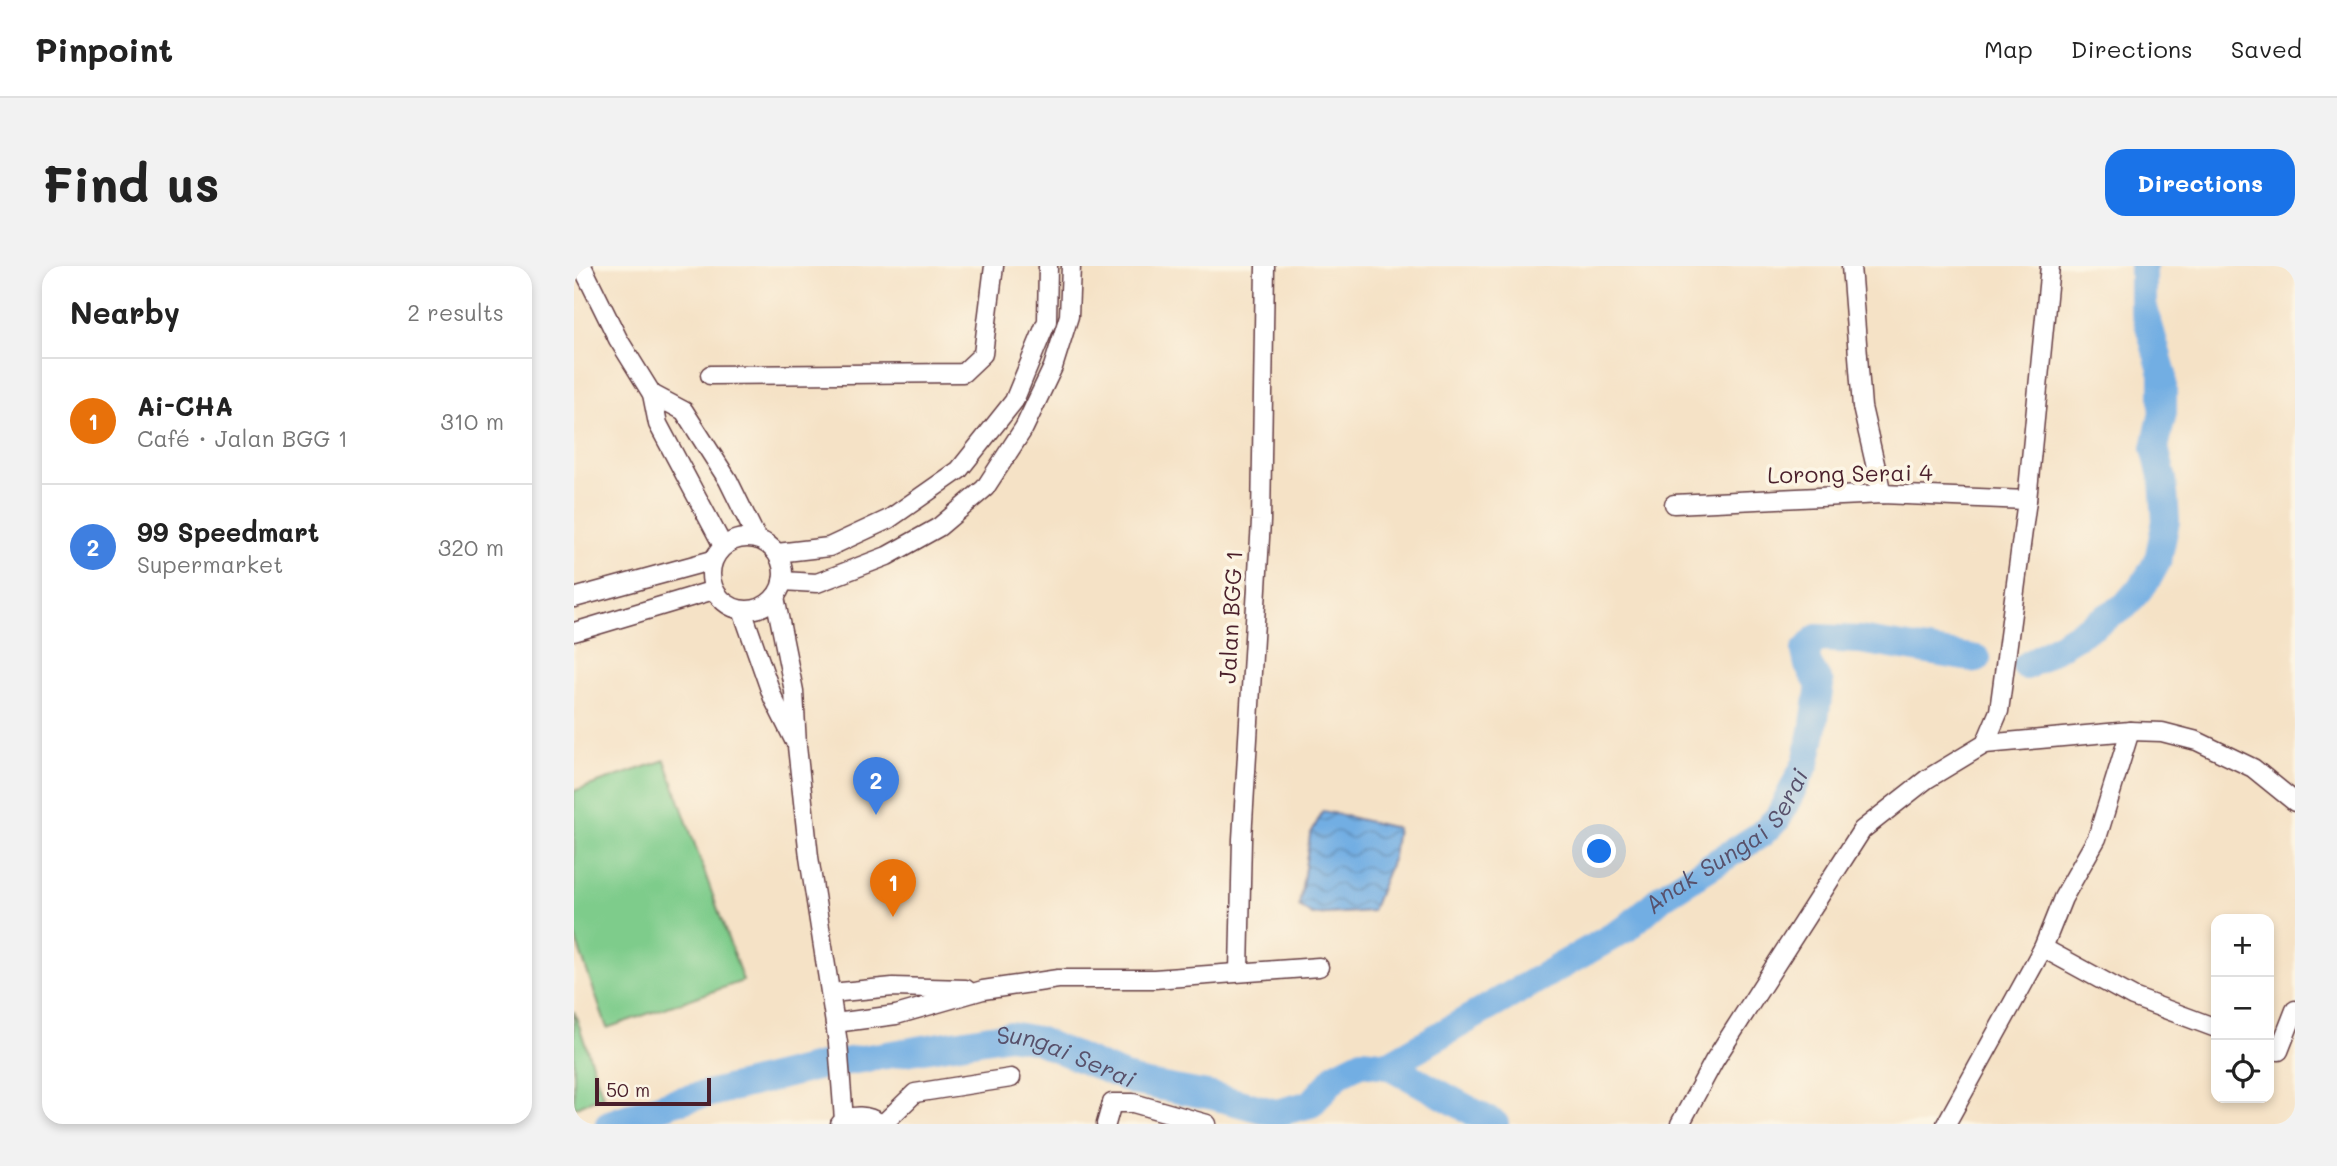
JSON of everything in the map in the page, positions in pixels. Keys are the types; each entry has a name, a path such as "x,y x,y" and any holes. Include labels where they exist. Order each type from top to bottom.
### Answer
{"street":[{"path":"582,266 618,339 652,394 657,424 718,553"},
{"path":"710,375 963,373 983,354 994,266"},
{"path":"777,553 829,547 889,519 959,470 1014,401 1047,321 1048,266"},
{"path":"718,553 710,570 714,590 721,599 742,610 754,609 779,589 817,583 887,556 939,527 985,488 1024,428 1053,367 1069,316 1071,266"},
{"name":"Jalan BGG 1","path":"1239,971 1242,839 1261,521 1265,266"},
{"path":"1851,266 1862,407 1882,494"},
{"path":"1985,744 1999,711 2027,500 2050,266"},
{"path":"652,394 684,411 728,480 757,539"},
{"name":"Lorong Serai 4","path":"1674,504 1882,494 2027,500"},
{"path":"574,598 718,553 745,537 757,539 777,553 783,571 779,589 794,691 809,857 838,1043 843,1087 842,1122 868,1117 882,1124 915,1093 1011,1077"},
{"path":"574,632 714,590"},
{"path":"742,610 773,698 797,746"},
{"path":"1947,1124 2043,948 2063,898 2097,838 2130,731"},
{"path":"1680,1124 1714,1061 1862,830 1927,779 1985,744 2130,731 2162,732 2197,741 2253,768 2295,802"},
{"path":"2043,948 2133,997 2211,1026"},
{"path":"835,1023 896,1015 983,990 1058,979 1154,979 1319,967"},
{"path":"831,993 893,987 983,990"},
{"path":"2281,1052 2295,1010"},
{"path":"1106,1124 1112,1103 1133,1103 1208,1124"}],"green space":[{"path":"665,760 743,981 607,1028 574,934 574,791"},
{"path":"574,1011 603,1096 574,1108"}],"water":[{"path":"1323,811 1397,828 1393,857 1372,911 1312,915 1299,906 1310,835"}],"waterway":[{"name":"Anak Sungai Serai","path":"2026,666 2125,606 2147,580 2158,560 2166,521 2163,480 2155,448 2163,412 2163,374 2143,305 2143,266"},
{"name":"Anak Sungai Serai","path":"1388,1065 1627,928 1663,896 1760,835 1778,818 1806,763 1813,731 1820,685 1808,665 1805,651 1817,638 1860,640 1977,659"},
{"name":"Sungai Serai","path":"609,1124 674,1102 825,1065 1009,1035 1037,1040 1136,1082 1213,1096 1276,1113 1311,1104 1338,1074 1362,1062 1388,1065 1495,1124"}],"place":[{"name":"99 Speedmart","path":"876,815"},
{"name":"Ai-CHA","path":"893,917"}]}
